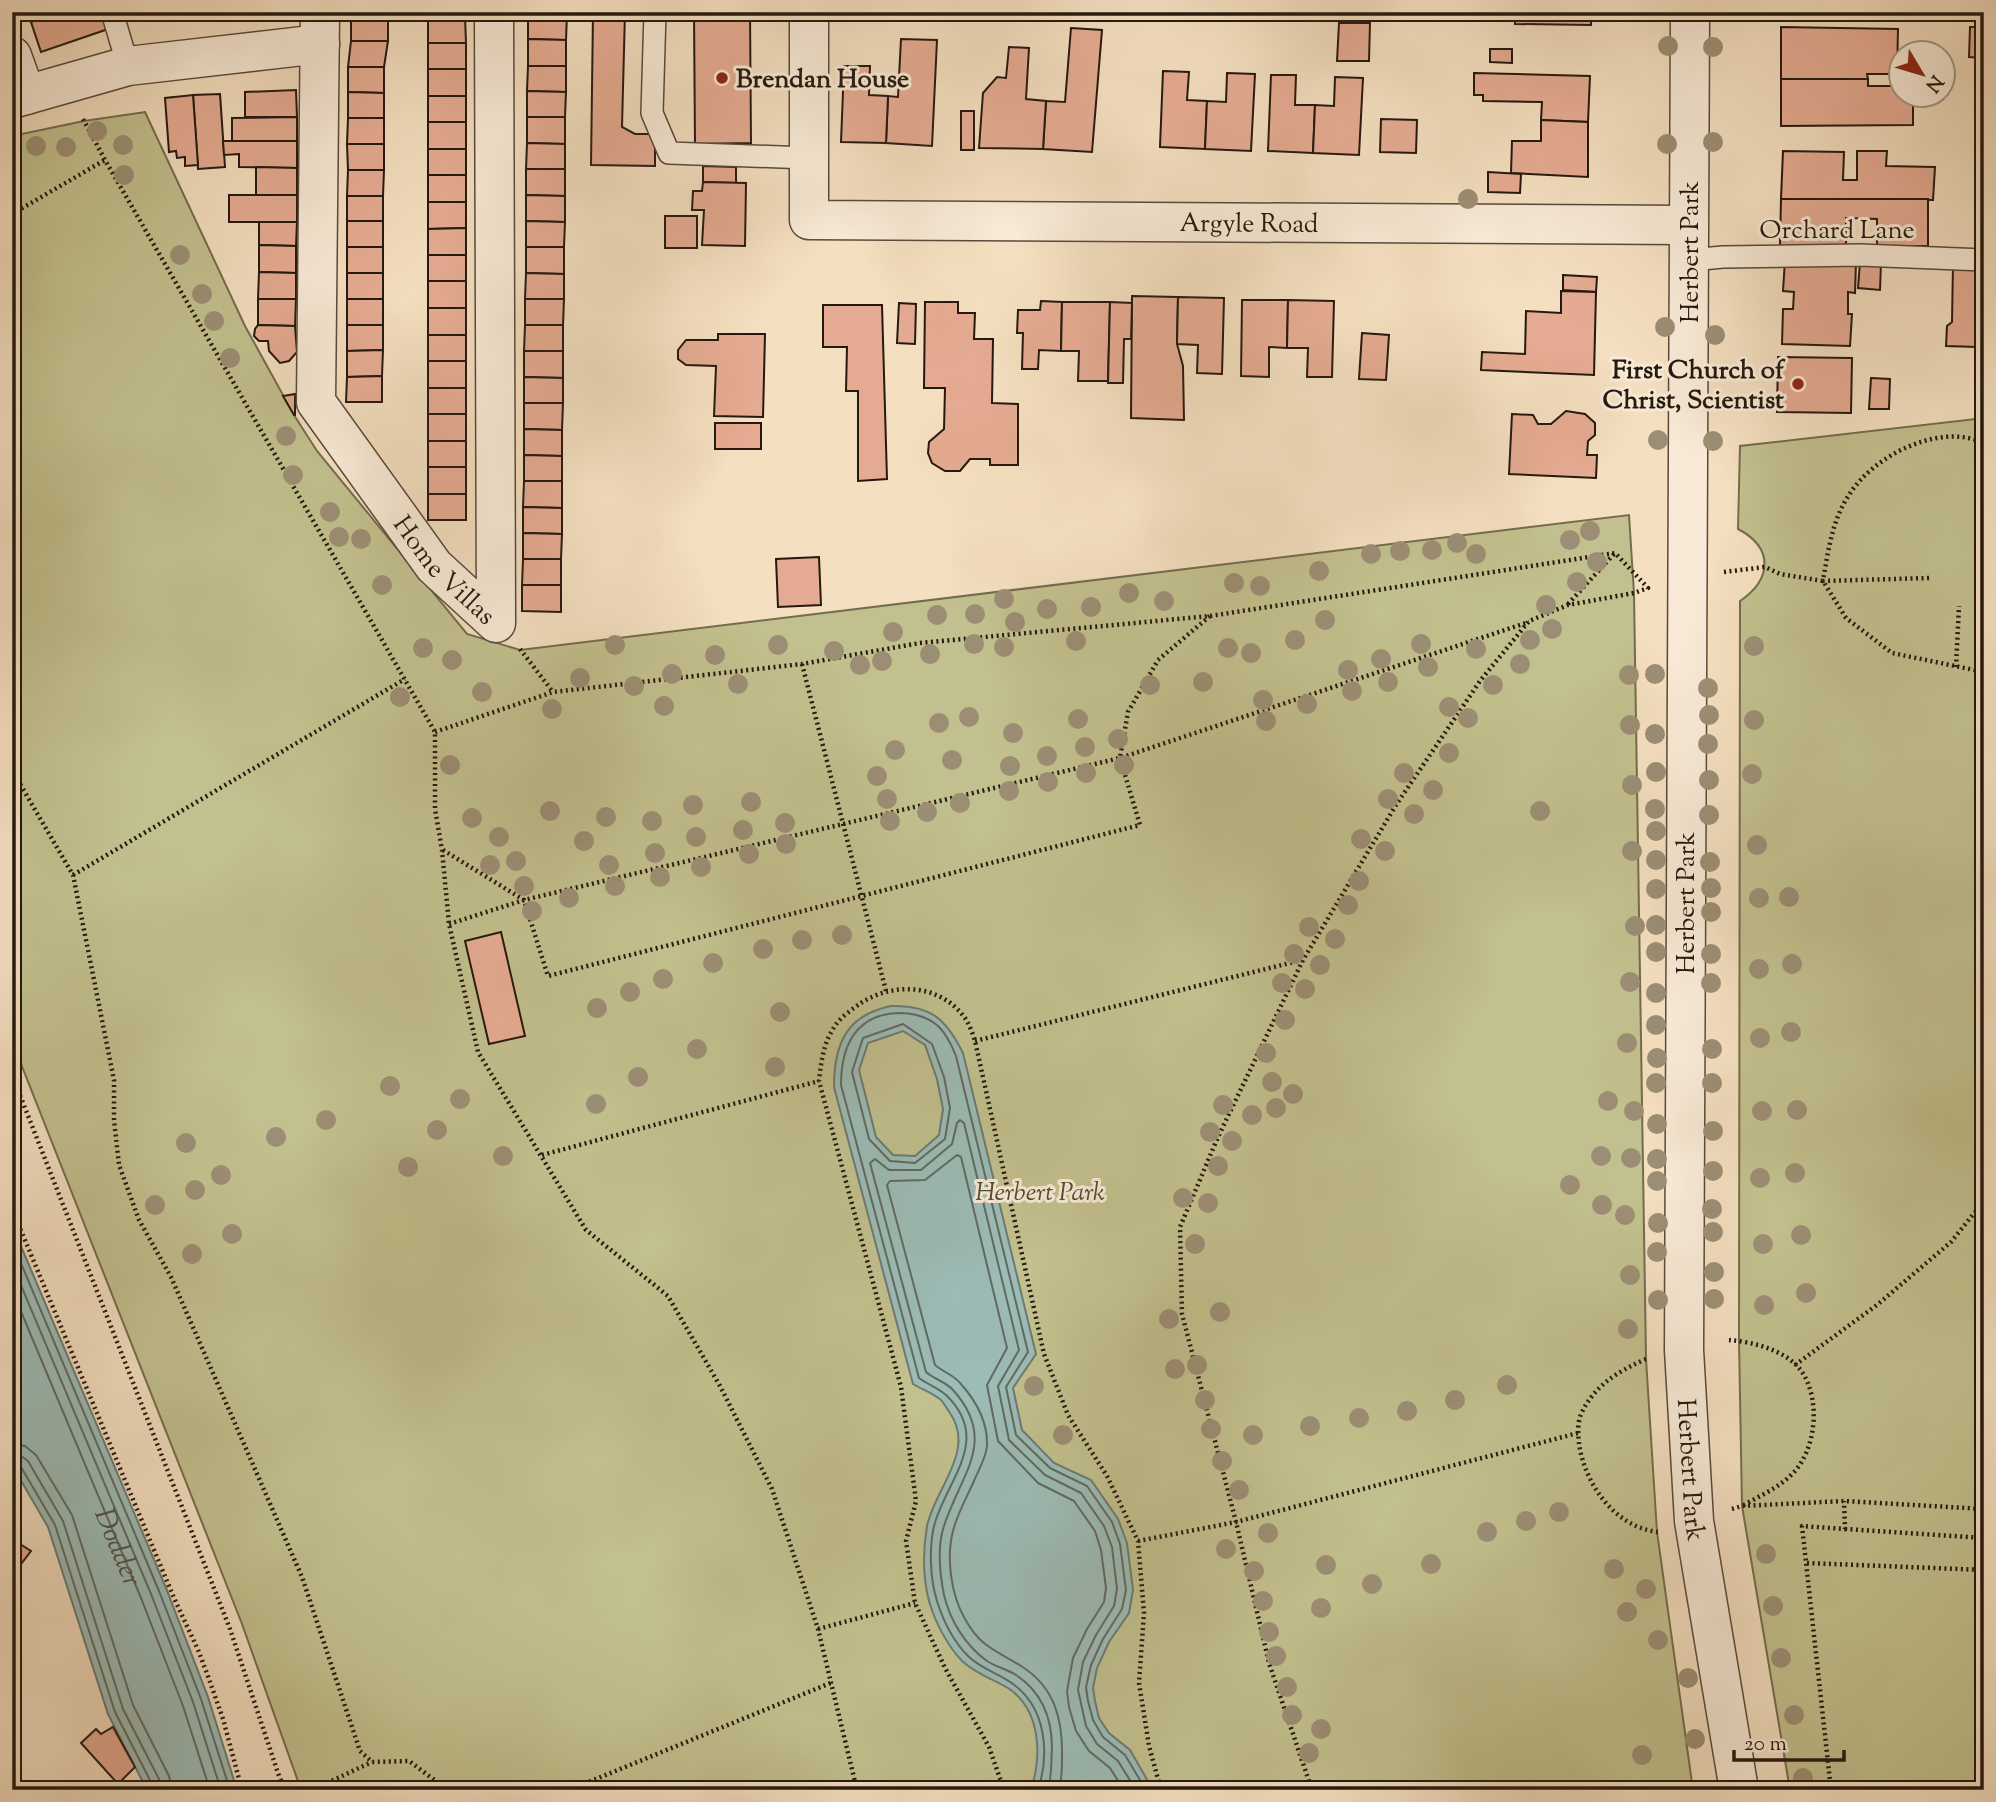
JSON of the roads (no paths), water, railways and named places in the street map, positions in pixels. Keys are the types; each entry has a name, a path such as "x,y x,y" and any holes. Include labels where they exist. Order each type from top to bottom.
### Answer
{"street":[{"name":"Home Villas","path":"320,28 316,402 434,566 496,623 494,12"},
{"path":"808,158 809,12"},
{"name":"Herbert Park","path":"1689,12 1684,1350 1694,1521 1739,1790"},
{"path":"12,56 19,97 128,65 320,28"},
{"name":"Argyle Road","path":"808,158 809,220 1689,243"}],"lane":[{"path":"111,12 128,65"},
{"path":"655,12 652,113 668,153 808,158"},
{"name":"Orchard Lane","path":"1689,243 1723,257 1860,255 1984,260"}],"water":[{"path":"905,1006 927,1011 936,1016 950,1031 963,1053 1036,1354 1013,1388 1022,1430 1054,1463 1091,1480 1118,1519 1127,1543 1133,1590 1129,1613 1109,1642 1097,1668 1093,1688 1099,1718 1109,1733 1130,1750 1153,1790 1031,1790 1037,1748 1033,1721 1027,1708 1008,1688 962,1661 947,1641 932,1609 925,1573 927,1526 956,1455 959,1441 957,1427 941,1400 913,1384 834,1087 837,1057 846,1033 864,1016 876,1010","holes":["903,1031 925,1045 937,1079 943,1109 939,1135 915,1156 893,1155 876,1137 859,1070 868,1043"]},
{"name":"Dodder","path":"12,1225 166,1588 208,1697 237,1790 147,1790 108,1714 48,1527 13,1467"}],"place":[{"name":"Brendan House","path":"722,78"},
{"name":"First Church of Christ, Scientist","path":"1798,384"}]}
